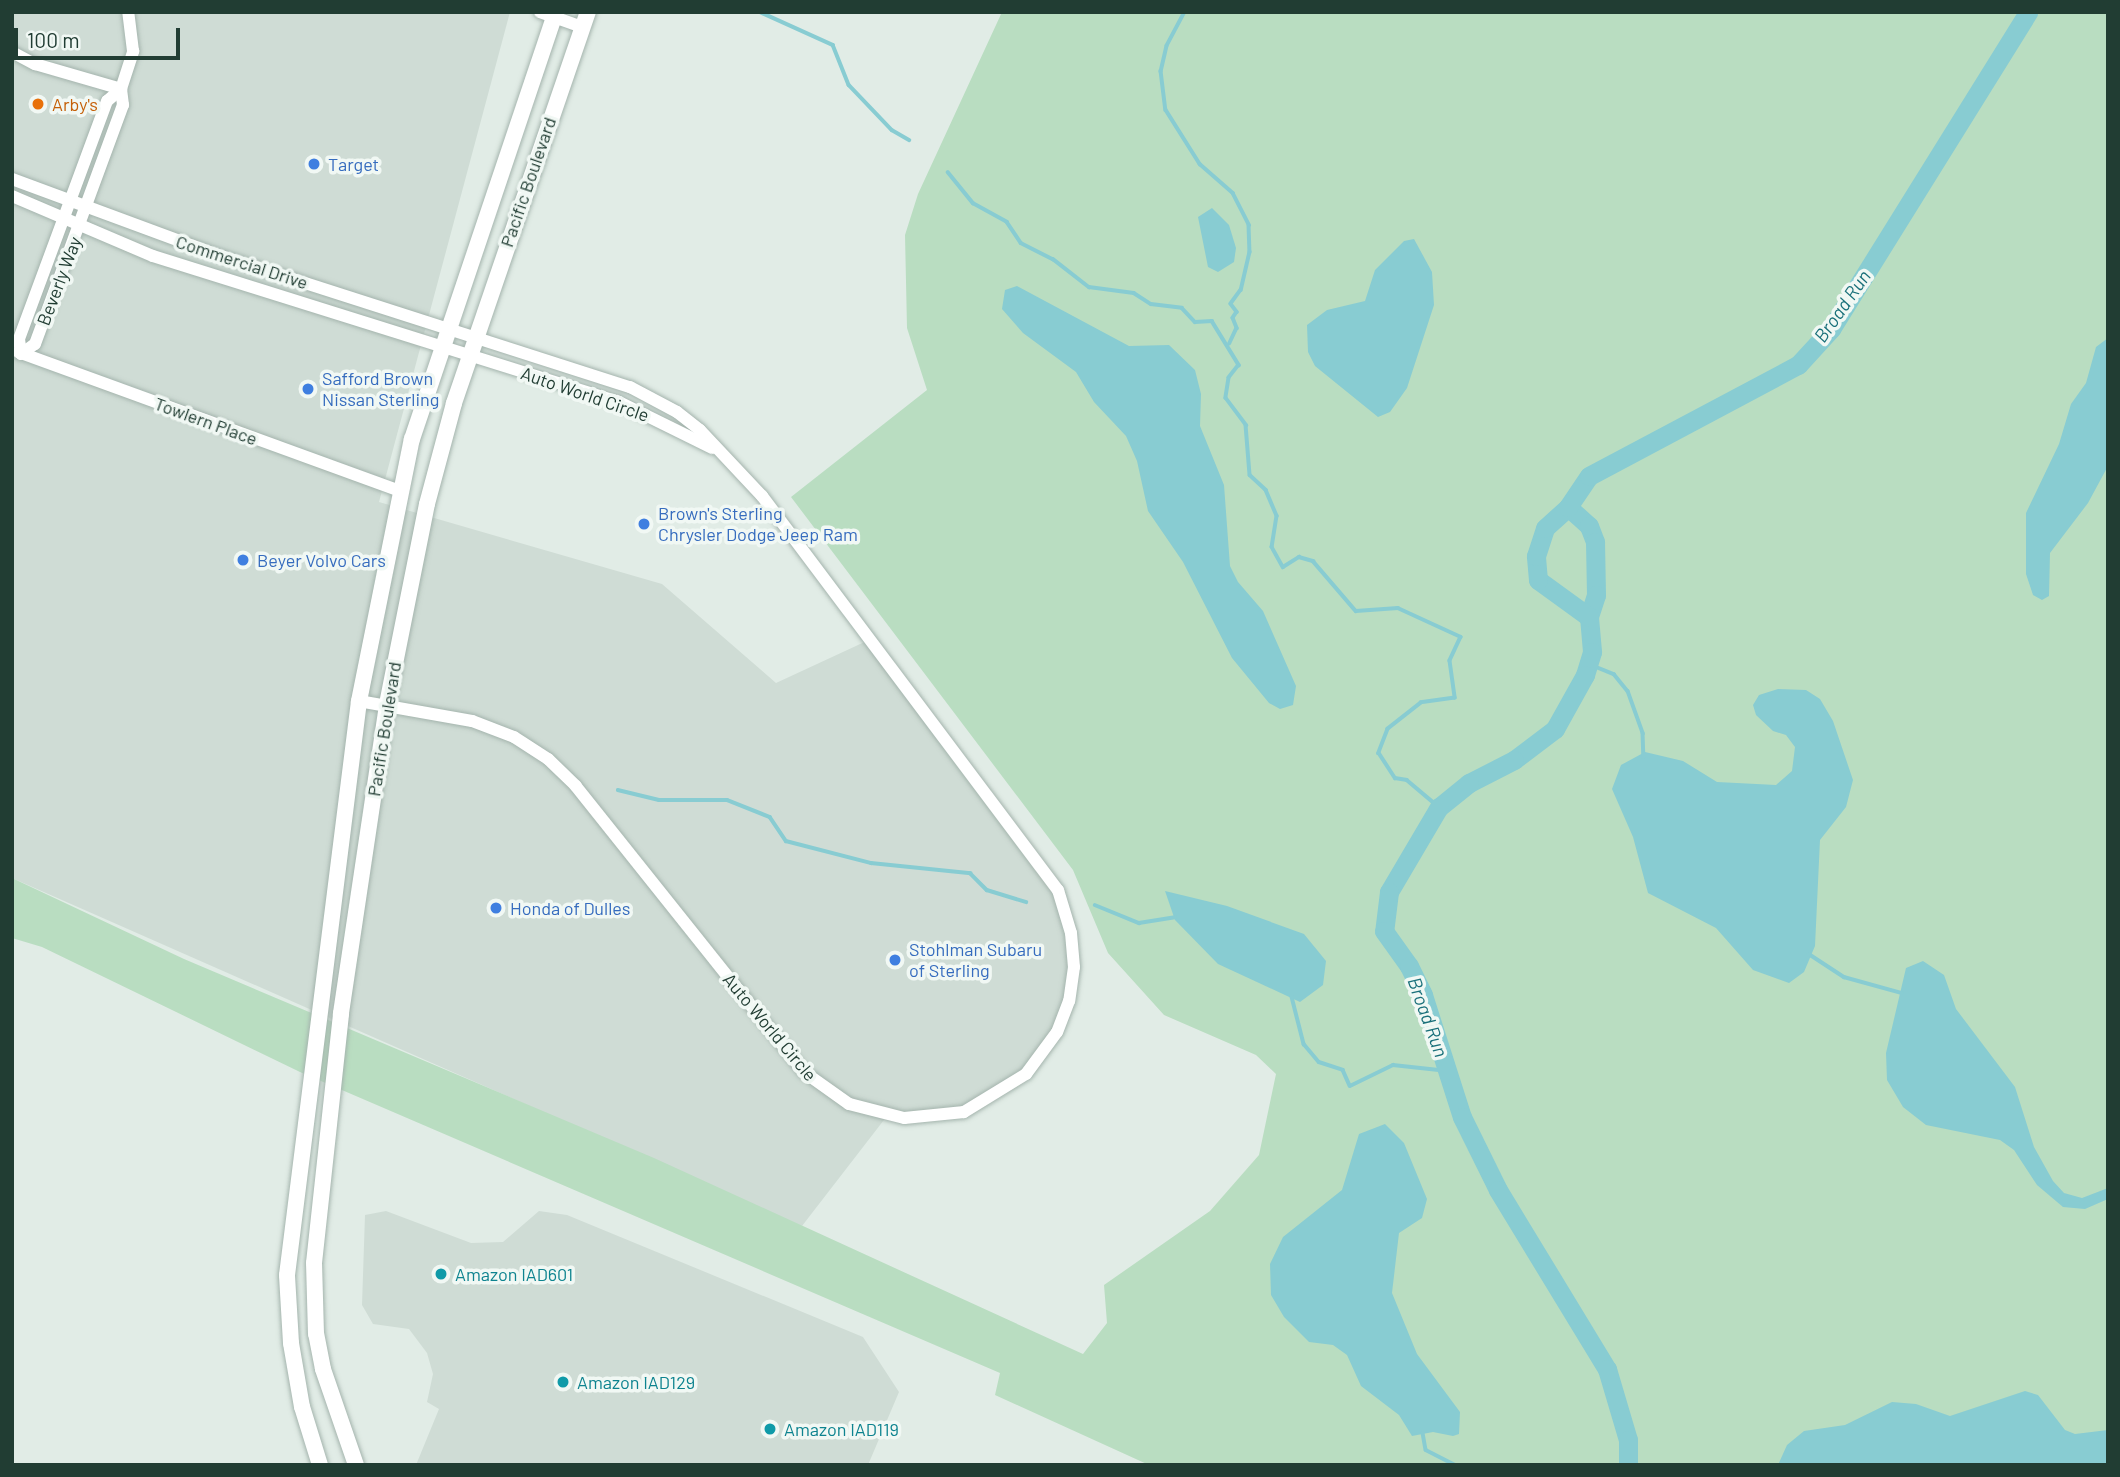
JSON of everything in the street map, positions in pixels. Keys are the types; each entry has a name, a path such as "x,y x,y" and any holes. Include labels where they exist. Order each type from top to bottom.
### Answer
{"main road":[{"name":"Pacific Boulevard","path":"320,1465 302,1408 287,1309 287,1275 359,701 399,491 448,328 550,14"},
{"name":"Pacific Boulevard","path":"356,1465 337,1416 316,1334 314,1263 341,1013 387,704 427,504 469,356 585,20"}],"street":[{"path":"12,52 35,64 121,89 132,51 128,12"},
{"path":"550,14 585,20"},
{"name":"Beverly Way","path":"17,352 19,339 107,101 121,89"},
{"name":"Beverly Way","path":"17,352 35,344 123,105 121,89"},
{"name":"Commercial Drive","path":"12,179 86,209 475,337"},
{"name":"Commercial Drive","path":"12,197 79,226 229,281 442,348"},
{"name":"Auto World Circle","path":"359,701 472,721 514,737 548,759 576,786 791,1057 832,1096 867,1112 924,1118 964,1112 1011,1087 1049,1046 1069,1001 1073,951 1058,890 798,543 722,454 677,412 648,396 475,337"},
{"name":"Auto World Circle","path":"442,348 617,401 722,454"},
{"name":"Towlern Place","path":"17,352 399,491"}],"shaded area":[{"path":"12,12 510,12 379,502 662,584 776,683 871,639 1048,875 1074,967 1057,1032 1011,1087 944,1117 887,1116 802,1226 12,878"},
{"path":"386,1211 471,1243 503,1242 539,1211 567,1215 863,1337 899,1392 868,1465 416,1465 439,1409 427,1402 433,1374 427,1353 409,1329 373,1324 362,1305 365,1215"}],"green space":[{"path":"1002,12 2108,12 2108,1465 1149,1465 995,1395 1000,1373 300,1072 42,947 12,938 12,878 184,959 654,1158 1083,1354 1107,1323 1104,1285 1210,1211 1259,1155 1276,1074 1256,1055 1164,1015 1108,953 1073,870 791,497 927,390 907,328 905,235 918,194"}],"water":[{"path":"1212,208 1229,225 1236,248 1234,262 1218,272 1208,267 1198,217"},
{"path":"1414,239 1432,272 1434,305 1407,388 1390,412 1378,417 1315,366 1308,352 1307,325 1327,310 1365,301 1375,270 1404,241"},
{"path":"1017,286 1129,346 1169,345 1195,370 1201,394 1200,426 1224,485 1230,566 1238,582 1263,611 1296,686 1293,705 1280,709 1269,703 1232,658 1183,562 1148,511 1137,461 1126,436 1094,402 1076,372 1023,333 1002,309 1005,290"},
{"path":"2108,338 2108,466 2088,503 2050,553 2049,596 2042,600 2033,595 2026,574 2026,513 2059,444 2071,404 2086,383 2096,347"},
{"path":"1778,689 1806,690 1820,699 1833,721 1853,780 1846,807 1820,840 1815,946 1804,972 1789,983 1753,970 1716,928 1648,893 1633,837 1612,789 1621,765 1645,752 1683,761 1717,782 1776,785 1792,771 1795,747 1786,735 1773,731 1756,715 1753,705 1759,695"},
{"path":"1165,891 1227,906 1304,934 1326,961 1323,985 1300,1002 1218,964 1175,920"},
{"path":"1923,961 1944,975 1956,1009 2015,1087 2034,1147 2053,1181 2064,1193 2082,1198 2108,1188 2108,1199 2085,1209 2063,1207 2037,1185 2014,1150 2000,1140 1926,1125 1903,1107 1887,1080 1886,1053 1906,968"},
{"path":"1385,1124 1404,1143 1427,1199 1422,1218 1399,1233 1392,1293 1417,1354 1460,1412 1459,1434 1453,1436 1433,1432 1412,1436 1399,1415 1361,1386 1347,1355 1333,1345 1309,1342 1284,1317 1271,1295 1270,1264 1283,1237 1342,1190 1359,1134"},
{"path":"2025,1391 2038,1395 2065,1430 2075,1434 2108,1430 2108,1465 1778,1465 1787,1445 1804,1431 1845,1425 1892,1402 1916,1404 1950,1416"}],"waterway":[{"path":"760,12 833,45 849,85 892,130 909,140"},
{"path":"1185,12 1167,46 1161,71 1166,110 1200,164 1233,193 1249,225 1250,252 1241,290 1231,304 1237,312 1233,318 1237,328 1230,343"},
{"name":"Broad Run","path":"1589,617 1538,580 1536,556 1545,528 1568,507 1589,476 1798,365 1831,329 2028,12"},
{"path":"948,172 973,203 1007,222 1021,243 1053,259 1089,287 1134,293 1151,304 1182,308 1195,322 1212,321 1239,365 1229,378 1226,398 1246,425 1250,475 1266,490 1277,516 1272,547 1283,567 1299,557 1313,561 1356,611 1398,608 1461,637 1450,661 1455,698 1421,703 1388,729 1379,753 1395,778 1407,780 1439,807"},
{"name":"Broad Run","path":"1568,507 1589,526 1595,542 1596,595 1589,617 1592,652 1585,675 1555,729 1514,760 1469,783 1439,807 1389,892 1384,931 1409,966 1423,995 1462,1117 1498,1190 1607,1369 1628,1440 1628,1465"},
{"path":"1589,664 1614,674 1628,691 1643,733 1644,757"},
{"path":"618,790 659,800 727,800 770,817 786,841 871,863 970,873 987,890 1026,902"},
{"path":"1095,905 1139,923 1175,917"},
{"path":"1809,954 1844,977 1902,993"},
{"path":"1292,997 1304,1044 1319,1062 1343,1070 1350,1086 1393,1065 1448,1071"},
{"path":"1423,1433 1426,1450 1455,1465"}],"place":[{"name":"Arby's","path":"38,104"},
{"name":"Target","path":"314,164"},
{"name":"Safford Brown Nissan Sterling","path":"308,389"},
{"name":"Brown's Sterling Chrysler Dodge Jeep Ram","path":"644,524"},
{"name":"Beyer Volvo Cars","path":"243,560"},
{"name":"Honda of Dulles","path":"496,908"},
{"name":"Stohlman Subaru of Sterling","path":"895,960"},
{"name":"Amazon IAD601","path":"441,1274"},
{"name":"Amazon IAD129","path":"563,1382"},
{"name":"Amazon IAD119","path":"770,1429"}]}
